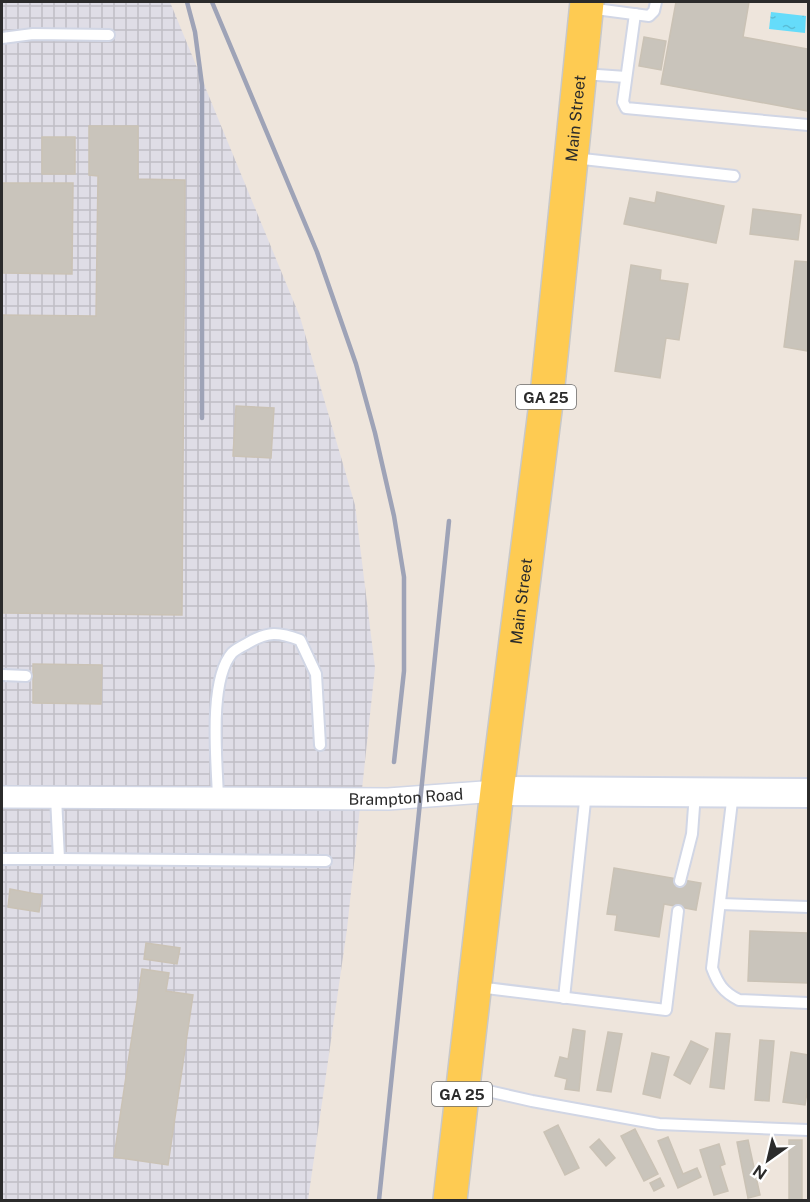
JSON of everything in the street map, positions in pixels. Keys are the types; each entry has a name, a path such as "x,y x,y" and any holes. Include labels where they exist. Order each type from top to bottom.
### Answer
{"main road":[{"name":"Main Street","path":"450,1200 497,791 547,394 587,5"},
{"name":"Brampton Road","path":"497,791 808,793"}],"street":[{"name":"Brampton Road","path":"2,797 388,799 497,791"}],"lane":[{"path":"587,5 649,16 654,11 656,2"},
{"path":"635,14 623,102 626,108 808,125"},
{"path":"2,38 33,34 109,35"},
{"path":"579,74 627,77"},
{"path":"571,158 734,176"},
{"path":"218,798 215,733 219,681 233,653 256,639 281,633 300,640 316,674 320,745"},
{"path":"2,675 26,676"},
{"path":"564,998 586,792"},
{"path":"680,881 692,834 695,792"},
{"path":"734,792 712,968 719,986 739,1000 808,1003"},
{"path":"56,797 59,859"},
{"path":"2,860 326,861"},
{"path":"720,904 808,907"},
{"path":"474,987 666,1010 678,911"},
{"path":"463,1085 532,1101 659,1124 808,1130"}],"shaded area":[{"path":"2,2 170,2 300,317 355,505 375,668 347,929 308,1200 2,1200"}],"water":[{"path":"771,12 806,16 805,33 769,29"}],"building":[{"path":"676,2 749,2 743,37 808,49 808,111 661,84"},
{"path":"644,37 666,41 661,70 639,66"},
{"path":"89,126 138,126 138,179 185,180 182,615 2,613 2,315 96,316 98,176 89,175"},
{"path":"42,137 75,137 75,174 42,174"},
{"path":"2,183 73,183 72,274 2,273"},
{"path":"657,192 724,206 716,243 624,224 630,198 655,203"},
{"path":"753,209 801,215 798,240 750,234"},
{"path":"795,261 808,262 808,351 784,347"},
{"path":"631,265 661,270 660,280 688,284 679,340 666,338 660,378 615,371"},
{"path":"236,406 274,408 271,458 233,456"},
{"path":"33,664 102,665 101,704 33,703"},
{"path":"614,868 701,883 696,910 664,904 659,937 615,930 617,915 607,914"},
{"path":"10,889 42,895 39,912 8,907"},
{"path":"750,931 808,933 808,983 748,981"},
{"path":"146,943 180,948 177,964 144,959"},
{"path":"142,969 169,973 166,991 193,995 168,1165 114,1157"},
{"path":"573,1029 585,1031 579,1091 565,1089 567,1079 555,1076 560,1057 568,1059"},
{"path":"608,1032 622,1034 611,1092 597,1090"},
{"path":"716,1033 730,1034 724,1089 710,1087"},
{"path":"760,1040 774,1041 769,1101 755,1100"},
{"path":"691,1041 708,1049 690,1084 674,1075"},
{"path":"791,1052 808,1055 808,1086 805,1105 783,1102"},
{"path":"652,1053 669,1057 660,1098 643,1094"},
{"path":"558,1125 579,1168 565,1175 544,1132"},
{"path":"635,1129 658,1174 644,1181 621,1136"},
{"path":"668,1137 683,1174 697,1168 701,1177 678,1188 658,1141"},
{"path":"599,1139 615,1158 606,1166 590,1147"},
{"path":"748,1140 760,1195 748,1198 737,1142"},
{"path":"789,1140 802,1140 802,1200 789,1200"},
{"path":"719,1144 725,1164 720,1166 728,1191 714,1195 700,1150"},
{"path":"660,1178 664,1186 654,1191 650,1183"}],"railway":[{"path":"187,2 195,32 202,85 202,418"},
{"path":"212,2 317,252 356,364 375,433 394,516 404,577 404,671 394,762"},
{"path":"379,1200 449,521"}]}
